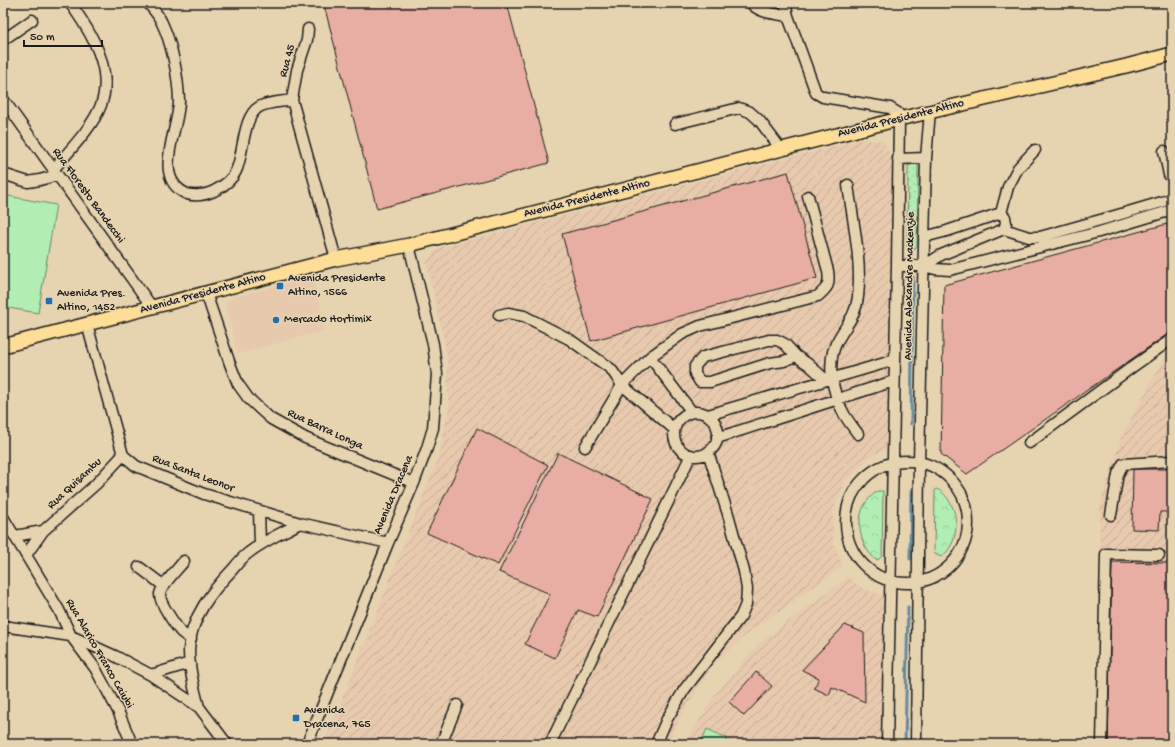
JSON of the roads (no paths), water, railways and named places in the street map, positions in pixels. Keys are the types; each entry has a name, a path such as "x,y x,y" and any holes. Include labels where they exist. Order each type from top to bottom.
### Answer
{"main road":[{"name":"Avenida Presidente Altino","path":"3,346 336,259 408,245 930,111 1172,54"}],"street":[{"path":"3,174 28,182 40,180 55,173 97,115 104,95 105,77 103,64 84,24 70,3"},
{"path":"148,3 162,22 172,53 179,100 176,126 170,147 169,170 172,181 181,190 192,196 207,194 230,181 236,171 245,130 251,115 259,107 292,100 336,259"},
{"path":"751,3 754,7 768,12 788,16"},
{"path":"785,3 788,16 816,93 823,97 890,108 898,113 899,119"},
{"path":"3,40 32,20"},
{"name":"Rua 45","path":"292,100 297,70 307,40 308,29"},
{"name":"Rua Floresto Bandecchi","path":"3,99 152,307"},
{"path":"675,124 740,108 750,112 759,120 781,149"},
{"name":"Avenida Alexandre Mackenzie","path":"916,744 919,582 919,462 926,158 930,111"},
{"name":"Avenida Alexandre Mackenzie","path":"887,744 899,119"},
{"path":"1001,213 1008,186 1018,168 1035,150"},
{"path":"1164,151 1169,175 1172,178"},
{"path":"898,159 926,158"},
{"path":"829,380 833,351 838,339 849,324 855,311 858,298 856,248 848,185"},
{"path":"585,447 622,385 650,357 682,334 700,326 818,296 828,288 828,271 808,196"},
{"path":"924,266 941,255 1004,230 1029,237 1040,236 1111,218 1172,199"},
{"path":"897,266 924,266 935,269 950,270 1100,232 1172,210"},
{"path":"1001,213 1005,217 1006,223 1004,230"},
{"path":"924,237 1001,213"},
{"name":"Avenida Dracena","path":"307,744 388,543 414,483 427,448 432,428 437,374 433,344 408,245"},
{"name":"Rua Barra Longa","path":"206,293 238,384 248,398 262,412 271,419 305,438 414,483"},
{"path":"499,315 508,313 524,316 569,339 611,369 622,385 674,429"},
{"path":"87,324 123,455"},
{"path":"796,356 784,361 770,363 710,382 700,382 695,374 695,366 703,357 769,340 777,340 829,380 844,414 858,434"},
{"path":"1029,442 1134,365 1172,340"},
{"path":"650,357 692,412"},
{"path":"708,415 895,360"},
{"path":"717,438 894,381"},
{"path":"692,412 700,412 708,415 714,421 717,429 717,438 714,446 708,452 700,455 691,455 684,452 677,446 674,438 674,429 678,421 684,415 692,412"},
{"path":"656,744 667,719 684,690 741,616 746,604 747,589 744,571 708,452"},
{"name":"Rua Santa Leonor","path":"123,455 136,466 204,494 300,523 388,543"},
{"name":"Rua Quisambu","path":"26,554 43,531 96,484 123,455"},
{"path":"550,744 691,455"},
{"path":"906,461 919,462 940,471 957,486 964,500 968,522 964,544 956,558 940,573 919,582 905,583 890,581 872,572 857,557 850,542 847,525 851,500 859,486 870,474 893,463 906,461"},
{"path":"1111,515 1118,474 1123,464 1172,461"},
{"path":"259,511 260,544"},
{"name":"Rua Alarico Franco Caiubi","path":"3,517 59,610 71,636 95,668 118,711 132,744"},
{"path":"199,707 193,684 189,650 196,620 208,598 217,585 246,554 260,544 300,523"},
{"path":"14,536 43,531"},
{"path":"1102,744 1106,554 1159,555"},
{"path":"184,561 164,586 160,594 161,600 175,624 182,633 191,639"},
{"path":"139,567 164,586"},
{"path":"3,626 71,636 115,656 152,676 199,707 227,744"},
{"path":"152,676 190,663"},
{"path":"441,744 458,705"}],"waterway":[{"path":"911,424 913,277"},
{"path":"910,559 911,491"},
{"path":"905,744 908,607"}],"place":[{"name":"Avenida Presidente Altino, 1566","path":"280,286"},
{"name":"Avenida Pres. Altino, 1452","path":"49,301"},
{"name":"Mercado Hortimix","path":"276,320"},
{"name":"Avenida Dracena, 765","path":"296,718"}]}
